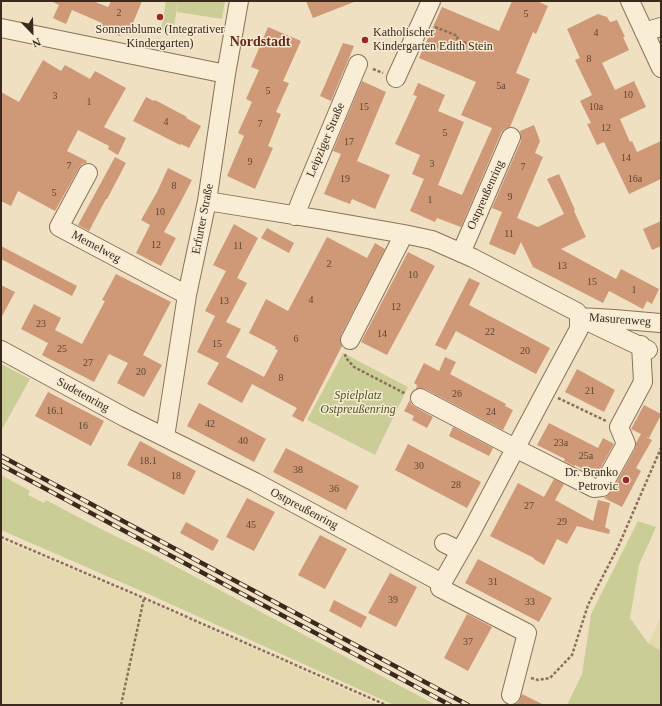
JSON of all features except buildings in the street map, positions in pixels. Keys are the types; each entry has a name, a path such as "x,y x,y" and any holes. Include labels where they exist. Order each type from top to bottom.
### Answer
{"street":[{"name":"Erfurter Straße","path":"165,437 187,295 207,201 226,74 239,1"},
{"path":"396,78 431,1"},
{"path":"630,1 653,30 661,68"},
{"path":"1,28 226,74"},
{"name":"Leipziger Straße","path":"295,216 358,64"},
{"name":"Ostpreußenring","path":"460,253 512,137"},
{"name":"Memelweg","path":"88,173 60,227 187,295"},
{"path":"207,201 432,240 473,258 577,312 580,317 580,329 442,583"},
{"path":"350,340 404,234"},
{"path":"420,398 594,488 602,487 626,444 619,427 643,382 645,347 580,317"},
{"name":"Masurenweg","path":"580,317 660,323"},
{"name":"Sudetenring","path":"1,350 126,418 165,437"},
{"name":"Ostpreußenring","path":"165,437 255,482 442,583 440,588 527,633 511,695"},
{"path":"444,543 460,551"}],"path":[{"path":"422,21 458,36 456,39 473,46"},
{"path":"350,340 345,354 346,358 354,367 405,393 420,398"},
{"path":"545,391 619,427"},
{"path":"516,674 538,680 550,678 572,655 588,605 618,547 661,448"},
{"path":"1,538 144,598 386,705"},
{"path":"122,705 144,598"}],"shaded area":[{"path":"1,540 149,602 379,705 1,705"},
{"path":"661,617 661,651 648,643"}],"green space":[{"path":"166,1 178,1 173,32 161,30"},
{"path":"178,1 225,1 222,19 177,12"},
{"name":"Spielplatz Ostpreußenring","path":"343,353 408,387 375,455 307,420"},
{"path":"1,364 30,379 1,431"},
{"path":"1,475 30,491 28,495 44,503 46,500 154,555 436,705 394,705 155,597 1,530"},
{"path":"638,521 656,527 639,565 630,618 648,643 661,651 661,705 567,705 582,674 591,614"}],"railway":[{"path":"1,456 468,705"},
{"path":"1,465 450,705"}],"place":[{"name":"Sonnenblume (Integrativer Kindergarten)","path":"160,17"},
{"name":"Katholischer Kindergarten Edith Stein","path":"365,40"},
{"name":"Dr. Branko Petrovic","path":"626,480"}],"district":[{"name":"Nordstadt","path":"260,42"}]}
